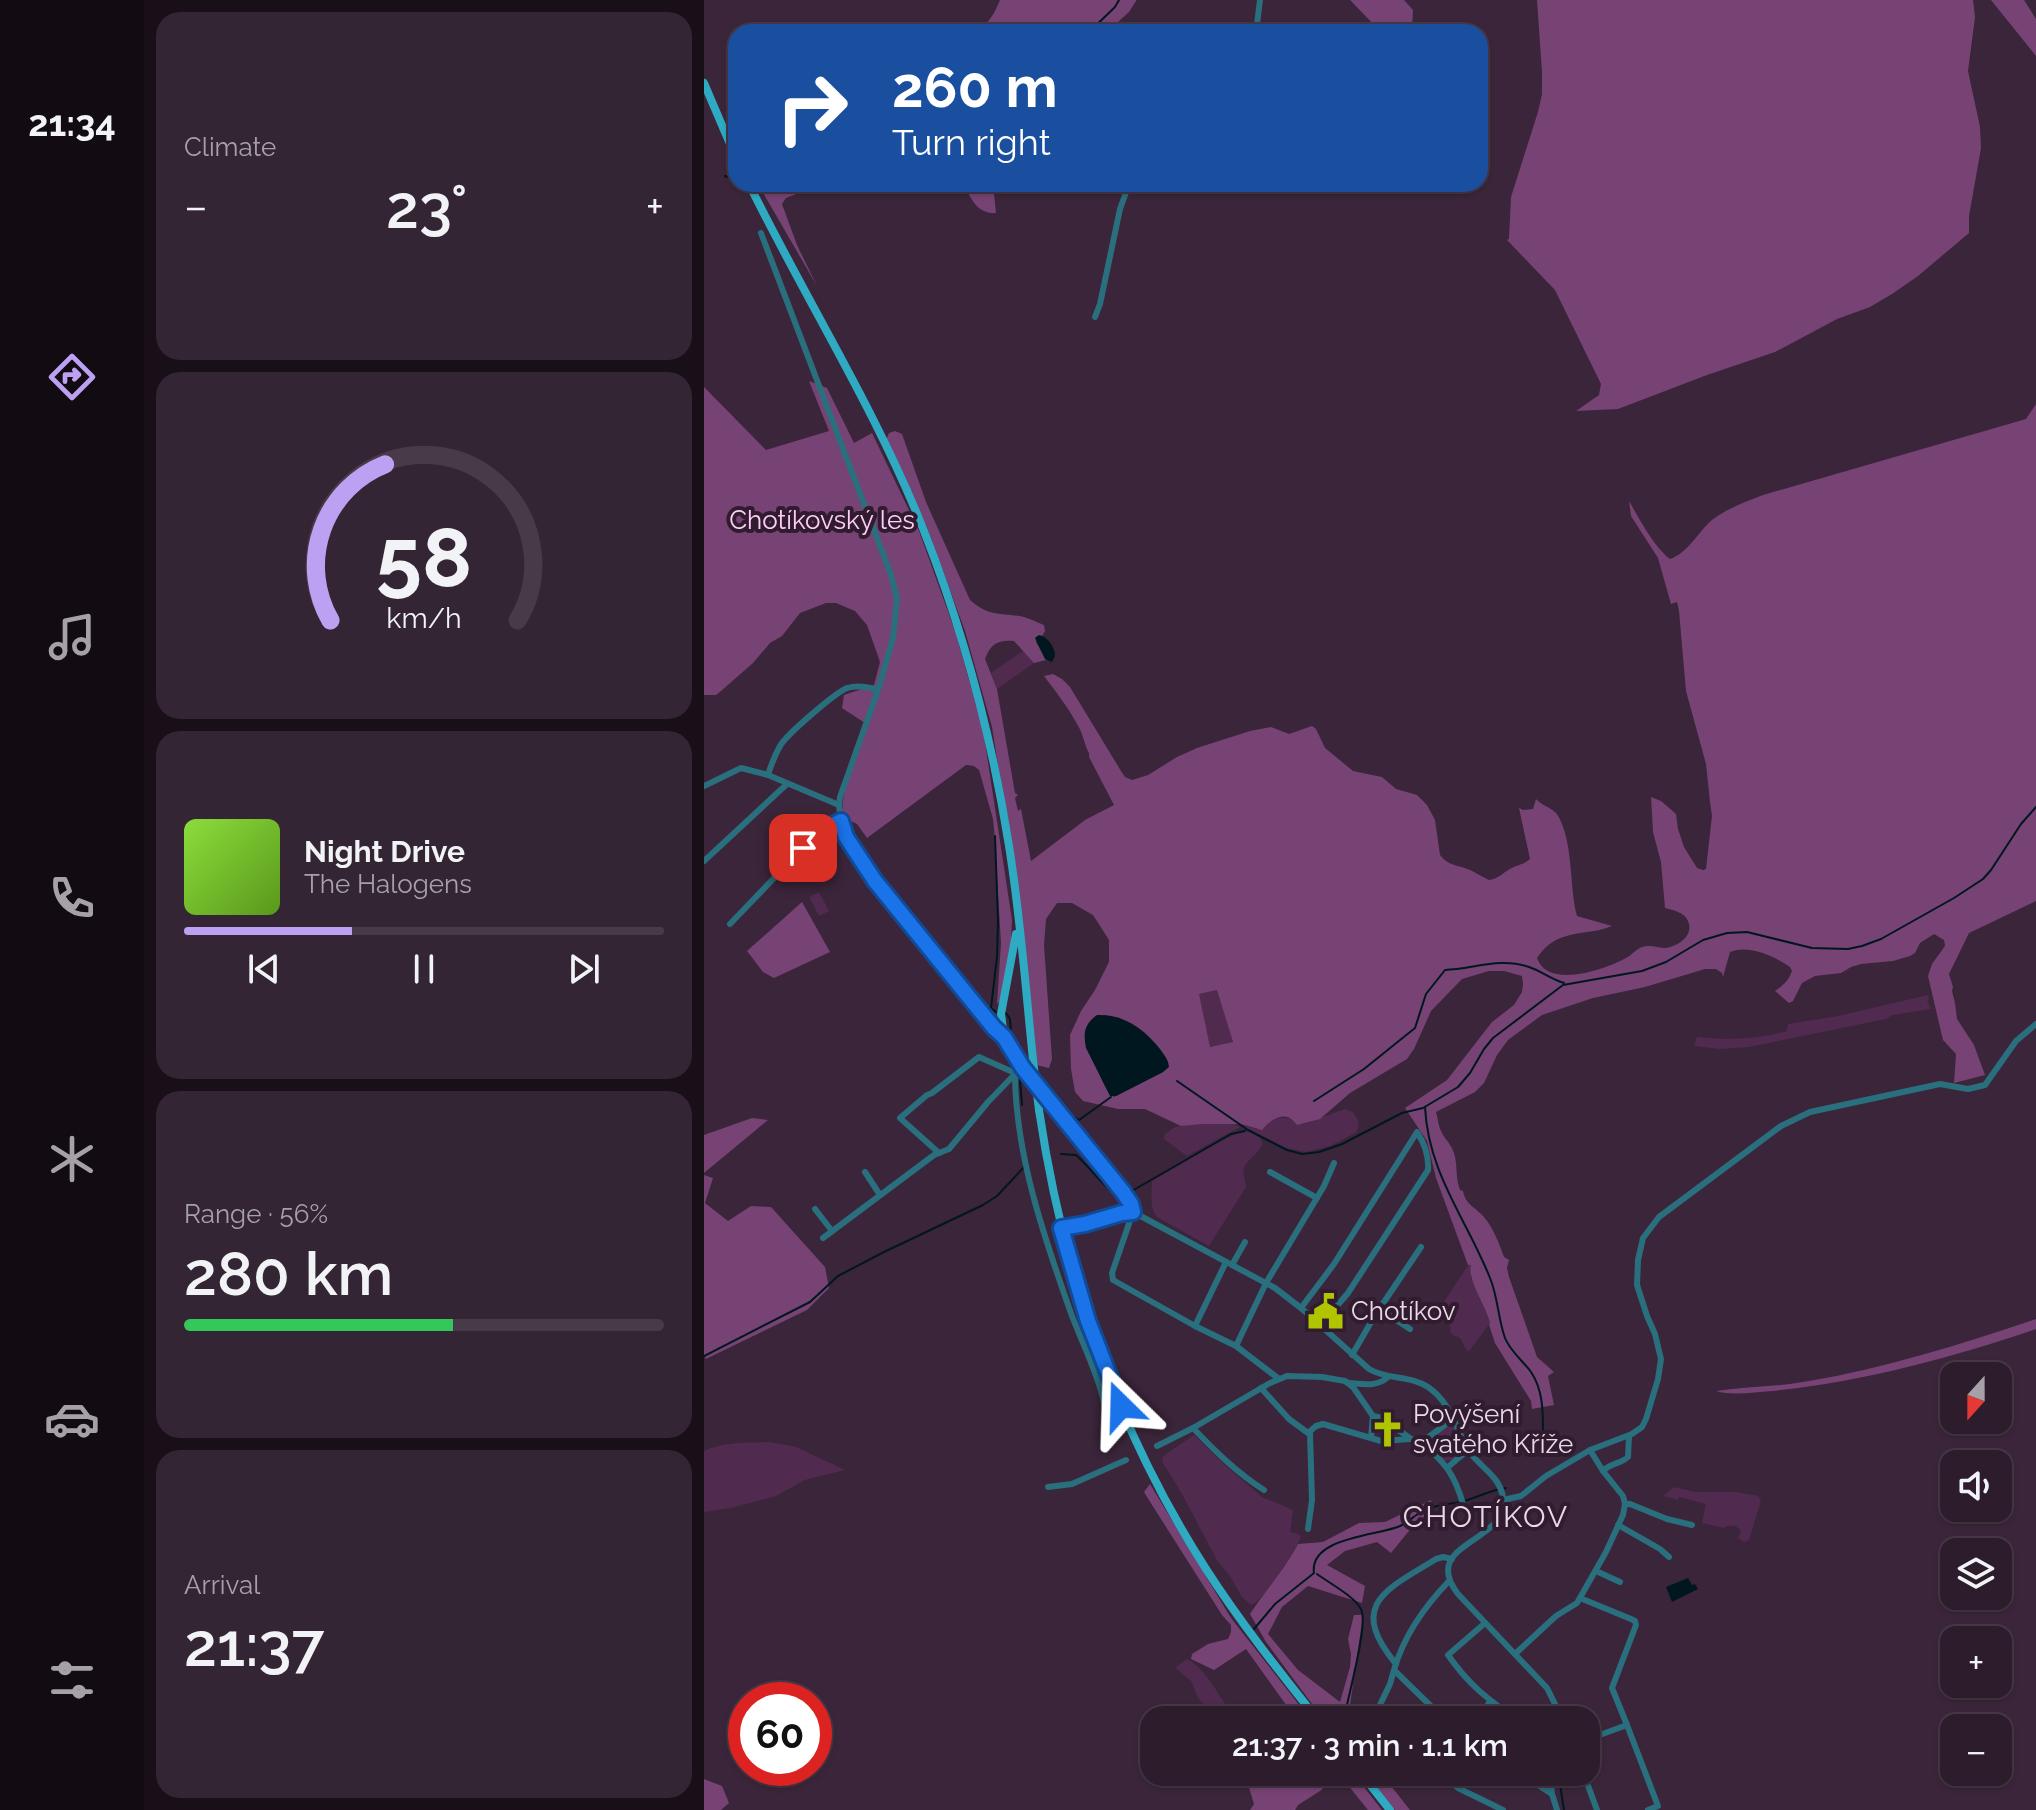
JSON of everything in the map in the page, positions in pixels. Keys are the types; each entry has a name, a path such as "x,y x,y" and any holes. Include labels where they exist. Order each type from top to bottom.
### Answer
{"main road":[{"path":"704,83 728,139"},
{"path":"753,192 884,441 914,507 960,632 986,727 1004,815 1039,1110 1050,1176 1073,1273 1098,1350 1157,1484 1194,1548 1226,1599 1307,1706"},
{"path":"1004,1037 1001,1014 1014,953 1017,913"},
{"path":"1061,1228 1133,1212"},
{"path":"1371,1786 1390,1810"}],"street":[{"path":"1257,24 1260,0"},
{"path":"1095,317 1126,192"},
{"path":"761,233 897,599 896,623 878,690 839,805 850,845 875,881 1004,1037 1023,1068 1131,1204 1133,1212 1112,1278 1236,1346 1279,1379"},
{"path":"768,775 775,755 787,737 819,709 846,689 865,687 878,690"},
{"path":"704,786 741,768 768,775 839,805"},
{"path":"704,861 787,784"},
{"path":"730,924 803,848 841,821"},
{"path":"1501,1493 1521,1496 1546,1476 1590,1450 1629,1436 1642,1427 1660,1368 1660,1351 1637,1285 1638,1260 1643,1238 1659,1217 1781,1126 1810,1112 1940,1084 1968,1089 1985,1085 2016,1041 2036,1024"},
{"path":"939,1153 900,1118 979,1057 1015,1073"},
{"path":"823,1238 939,1153 949,1149 988,1102 1023,1068"},
{"path":"1015,1073 1024,1156 1056,1269 1100,1387 1108,1438"},
{"path":"1301,1308 1334,1264 1417,1132 1429,1161 1428,1170 1348,1293 1320,1326"},
{"path":"1236,1346 1266,1283 1317,1198 1334,1163"},
{"path":"865,1172 880,1195"},
{"path":"1270,1172 1317,1198"},
{"path":"815,1209 832,1231"},
{"path":"1133,1212 1266,1283 1301,1308 1369,1369 1428,1387 1447,1406 1468,1450 1491,1473 1501,1493 1502,1516 1460,1549 1452,1559 1449,1581 1547,1688 1557,1706"},
{"path":"1195,1326 1229,1263 1245,1242"},
{"path":"1352,1355 1421,1247"},
{"path":"1379,1309 1410,1329"},
{"path":"1157,1446 1287,1376 1374,1384 1388,1377"},
{"path":"1349,1383 1373,1416 1371,1438"},
{"path":"1261,1388 1289,1419 1310,1433"},
{"path":"1373,1416 1382,1418 1411,1439 1422,1442 1448,1467 1462,1502"},
{"path":"1422,1442 1454,1418"},
{"path":"1308,1529 1312,1500 1310,1433 1316,1426 1323,1424 1390,1442 1411,1439"},
{"path":"1193,1428 1230,1464 1264,1490"},
{"path":"1603,1471 1607,1466 1628,1457 1629,1436"},
{"path":"1448,1467 1468,1450"},
{"path":"1515,1654 1556,1616 1575,1605 1596,1571 1618,1525 1625,1504 1623,1496 1590,1450"},
{"path":"1048,1487 1072,1484 1126,1460"},
{"path":"1625,1504 1692,1525"},
{"path":"1618,1525 1669,1557"},
{"path":"1432,1706 1395,1667 1373,1624 1376,1603 1393,1585 1436,1559 1452,1559"},
{"path":"1596,1571 1620,1582"},
{"path":"1379,1706 1400,1651 1419,1617 1449,1581"},
{"path":"1580,1598 1636,1623 1612,1688 1658,1806 1648,1810"},
{"path":"1485,1623 1448,1655 1471,1685 1497,1706"},
{"path":"1487,1706 1490,1701"},
{"path":"1600,1735 1627,1725"},
{"path":"1456,1786 1503,1810"},
{"path":"1540,1786 1552,1794"},
{"path":"1551,1786 1557,1810"},
{"path":"1588,1786 1597,1810"}],"shaded area":[{"path":"1024,650 1034,663 997,689 991,673"},
{"path":"819,892 829,911 819,916 809,897"},
{"path":"1218,990 1233,1043 1209,1047 1198,994"},
{"path":"1928,995 1931,1009 1892,1015 1886,1019 1749,1047 1720,1049 1694,1046 1697,1037 1732,1039 1764,1036 1787,1031 1788,1024"},
{"path":"1345,1109 1353,1112 1359,1122 1357,1132 1330,1146 1306,1152 1286,1148 1241,1124 1257,1129 1274,1119 1284,1118 1303,1124"},
{"path":"1235,1124 1240,1127 1187,1156 1164,1139 1165,1134 1175,1127"},
{"path":"1244,1130 1261,1139 1262,1144 1244,1168 1246,1187 1209,1246 1157,1217 1152,1205 1152,1181"},
{"path":"1469,1264 1471,1278 1490,1323 1467,1351 1460,1338 1450,1332 1448,1322 1435,1315"},
{"path":"1453,1426 1464,1449 1453,1460 1444,1461 1427,1446 1426,1441 1446,1427"},
{"path":"1194,1435 1262,1497 1293,1510 1290,1532 1301,1537 1272,1585 1251,1605 1218,1562 1162,1461 1163,1456"},
{"path":"770,1442 796,1447 845,1470 805,1480 776,1496 704,1512 704,1451 728,1444"},
{"path":"1674,1487 1695,1492 1736,1492 1758,1496 1761,1501 1749,1540 1744,1542 1738,1538 1741,1531 1735,1526 1724,1528 1702,1523 1706,1504 1663,1496"},
{"path":"1187,1659 1194,1663 1226,1706 1205,1706 1191,1681 1176,1667"}],"green space":[{"path":"1000,0 1136,0 1116,24 985,24"},
{"path":"1350,0 1404,0 1413,10 1412,24 1373,24"},
{"path":"1537,0 1973,0 1975,17 1968,71 1980,127 1981,148 1969,233 1892,294 1775,352 1618,409 1576,411 1599,395 1601,384 1555,290 1507,240 1511,197 1542,94"},
{"path":"1991,0 2024,0 2036,19 2036,56"},
{"path":"763,192 801,192 786,198 782,204 817,286"},
{"path":"968,192 994,192 996,213 984,211"},
{"name":"Chotíkovský les","path":"809,381 827,388 854,443 872,433 919,531 956,634 983,729 1012,920 1011,942 997,1004 1001,943 994,829 979,770 966,765 867,838 857,824 843,817 847,783 868,725 842,708 844,695 874,685 880,662 867,625 855,611 836,603 826,603 800,613 782,636 770,643 721,691 716,695 704,695 704,387 766,450 829,431"},
{"path":"2036,404 2036,901 1969,933 1949,974 1957,1019 1974,1045 1985,1075 1954,1083 1956,1054 1943,1040 1928,976 1932,964 1945,946 1944,940 1934,934 1920,943 1910,956 1861,964 1841,973 1815,976 1802,983 1789,1003 1775,991 1789,977 1790,967 1761,952 1737,950 1730,952 1723,977 1716,969 1705,969 1593,998 1542,1015 1508,1040 1484,1083 1475,1092 1436,1112 1441,1131 1454,1153 1460,1190 1487,1220 1504,1257 1509,1260 1509,1277 1537,1357 1554,1372 1548,1376 1554,1405 1532,1409 1531,1401 1495,1343 1488,1316 1472,1278 1471,1265 1468,1265 1436,1178 1427,1141 1405,1108 1447,1080 1492,1022 1514,1005 1522,992 1522,976 1489,971 1462,979 1431,1011 1407,1059 1350,1093 1320,1119 1297,1125 1284,1116 1270,1122 1262,1130 1241,1124 1181,1126 1145,1109 1118,1109 1083,1101 1075,1092 1070,1035 1109,962 1109,940 1093,915 1072,903 1057,903 1046,919 1044,945 1052,1059 1049,1068 1036,1065 1018,891 992,727 965,631 927,527 886,440 889,433 895,431 902,434 926,502 970,600 988,611 1022,617 1044,625 1045,631 1042,636 1037,636 1036,642 1046,660 1034,663 1014,641 995,644 985,659 997,689 1015,793 1018,795 1015,798 1018,811 1021,809 1031,861 1085,820 1114,805 1089,757 1079,727 1044,676 1053,674 1070,687 1125,777 1132,780 1148,775 1197,748 1250,731 1271,727 1289,734 1312,726 1325,748 1353,771 1382,777 1396,789 1417,795 1435,820 1443,859 1489,880 1530,859 1519,808 1533,809 1536,799 1555,812 1569,850 1577,916 1612,926 1572,934 1545,948 1537,958 1543,968 1565,975 1605,967 1645,946 1671,947 1688,933 1689,924 1685,917 1665,908 1651,797 1676,814 1684,847 1697,868 1706,869 1712,816 1706,764 1686,691 1679,611 1677,602 1671,604 1658,558 1631,516 1629,501 1653,540 1670,559 1688,547 1712,520 1750,500 2026,419","holes":["1217,990 1233,1042 1210,1047 1199,994","1104,1015 1120,1018 1163,1072 1114,1097 1089,1053 1085,1037 1088,1024"]},
{"path":"802,902 830,952 774,978 763,972 747,951"},
{"path":"752,1118 768,1120 704,1173 704,1135"},
{"path":"704,1175 713,1178 705,1203 728,1221 751,1206 771,1207 825,1267 829,1288 807,1310 706,1359 704,1355"},
{"path":"2036,1319 2036,1329 1939,1359 1872,1375 1772,1391 1716,1391 1838,1376 1952,1346"},
{"path":"1150,1484 1231,1618 1300,1706 1287,1706 1246,1649 1214,1670 1191,1659 1192,1654 1208,1644 1228,1639 1231,1625 1144,1492"},
{"path":"1431,1500 1434,1511 1417,1521 1391,1553 1377,1542 1345,1551 1327,1565 1365,1586 1362,1603 1308,1586 1282,1607 1268,1634 1298,1670 1340,1702 1350,1667 1348,1639 1354,1615 1363,1615 1350,1706 1314,1706 1266,1642 1250,1614 1298,1544 1323,1542 1359,1523 1385,1522"},
{"path":"704,1779 722,1786 729,1803 721,1810 704,1810"},
{"path":"1248,1786 1325,1786 1295,1810 1250,1810 1254,1804"},
{"path":"1349,1786 1363,1786 1382,1810 1368,1810"},
{"path":"1375,1786 1391,1786 1410,1810 1395,1810"}],"water":[{"path":"1039,635 1052,646 1055,656 1052,662 1045,659 1035,638"},
{"path":"1097,1015 1116,1017 1140,1029 1160,1049 1169,1067 1116,1096 1110,1096 1085,1043 1087,1025"},
{"path":"1688,1578 1698,1589 1672,1602 1666,1587"}],"waterway":[{"path":"1097,24 1119,0"},
{"path":"1177,1081 1248,1130 1287,1150 1302,1154 1319,1152 1342,1144 1402,1113 1423,1108 1458,1087 1493,1038 1563,985 1642,971 1666,962 1703,940 1727,933 1747,932 1812,948 1848,949 1881,939 1983,879 2036,807"},
{"path":"995,836 998,921 991,1008 996,1012"},
{"path":"1314,1101 1364,1069 1415,1028 1426,994 1445,970 1498,963 1518,964 1564,983"},
{"path":"1006,1013 1010,1019 1012,1045"},
{"path":"1020,1079 1022,1105"},
{"path":"1039,1079 1079,1120 1111,1097"},
{"path":"1425,1107 1433,1153 1490,1278 1505,1338 1538,1386 1543,1432"},
{"path":"1130,1192 1231,1134 1245,1131"},
{"path":"1061,1154 1076,1155 1117,1195"},
{"path":"704,1356 810,1302 838,1276 983,1205 997,1196 1024,1167"},
{"path":"1254,1629 1275,1604 1314,1573 1315,1561 1333,1545 1400,1526 1431,1507 1506,1488"},
{"path":"1317,1574 1353,1599 1363,1617 1347,1706"},
{"path":"1560,1786 1564,1810"}],"place":[{"name":"Chotíkov","path":"1325,1311"},
{"name":"Povýšení svatého Kříže","path":"1387,1429"}],"district":[{"name":"CHOTÍKOV","path":"1486,1517"}],"route":[{"path":"803,848 841,821 854,852 875,881 1004,1037 1023,1068 1131,1204 1133,1212 1061,1228 1088,1321 1121,1406"}]}
